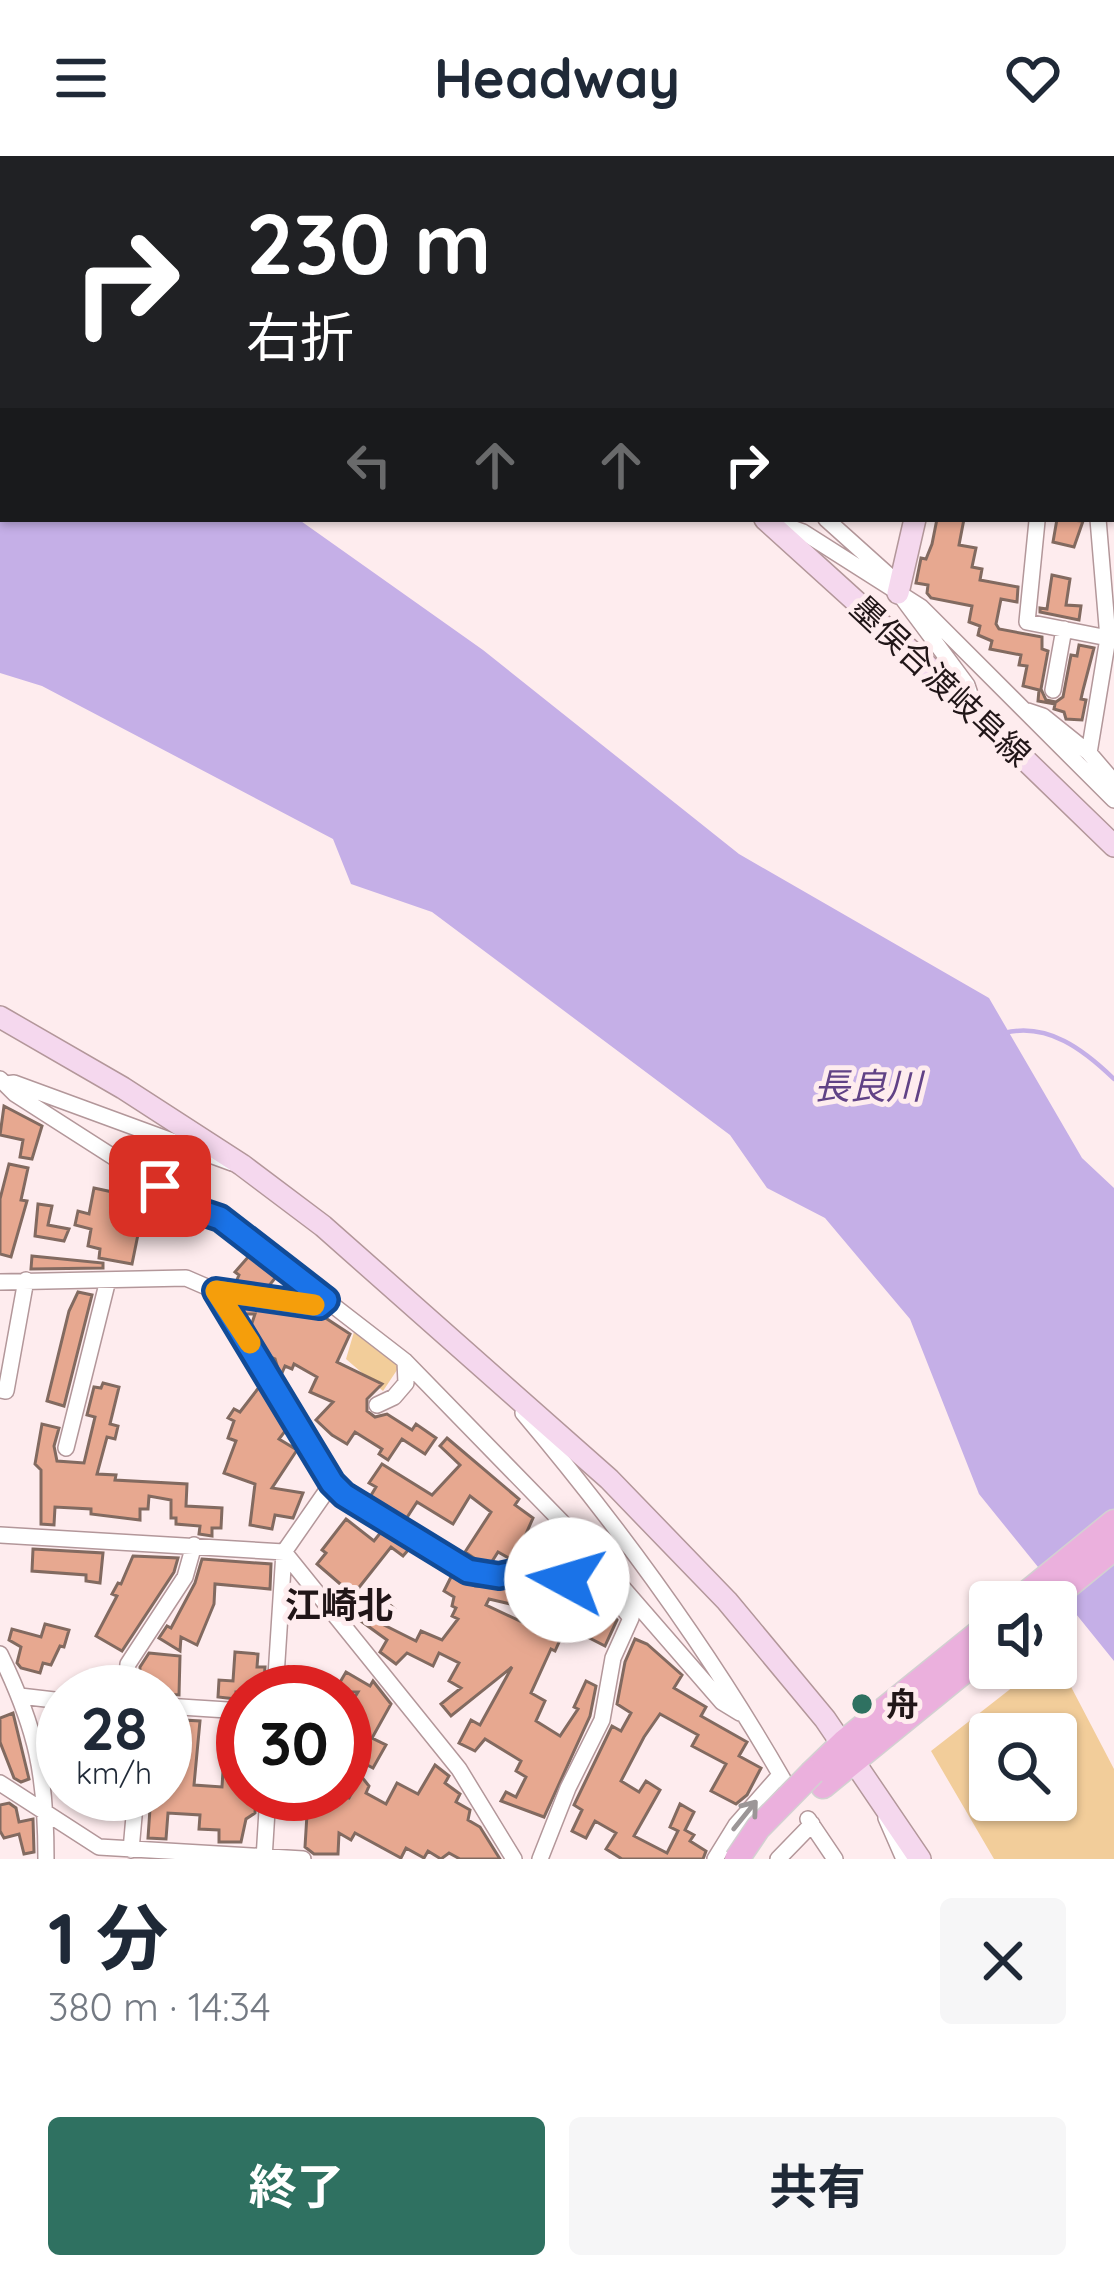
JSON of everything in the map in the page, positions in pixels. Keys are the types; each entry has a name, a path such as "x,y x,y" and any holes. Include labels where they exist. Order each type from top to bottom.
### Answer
{"main road":[{"path":"1042,1581 1114,1522"},
{"path":"1073,1581 1114,1547"},
{"path":"737,1859 758,1828 969,1643"},
{"path":"858,1744 969,1665"},
{"path":"753,1859 818,1779"}],"street":[{"name":"墨俣合渡岐阜線","path":"769,522 1114,846"},
{"path":"775,522 803,532 899,589 967,685 977,713"},
{"path":"829,522 1114,800"},
{"path":"899,589 914,522"},
{"path":"1037,522 1027,622 1108,638"},
{"path":"1089,753 1108,638 1098,522"},
{"path":"1053,690 1064,629"},
{"path":"1020,708 1043,716 1089,753 1114,782"},
{"path":"0,1017 123,1088 242,1165 323,1226 609,1479 728,1600 858,1744 904,1859"},
{"path":"1,1084 14,1083 215,1160 242,1165"},
{"path":"1,1084 196,1210 220,1218 405,1360 596,1557 722,1702 740,1713"},
{"path":"0,1282 186,1278 216,1291 319,1306 326,1300"},
{"path":"0,1390 6,1391 26,1280"},
{"path":"66,1448 108,1280"},
{"path":"216,1291 332,1483 344,1495 468,1571 499,1576 527,1570 607,1589 631,1618 613,1658 602,1720 540,1859"},
{"path":"377,1405 406,1384 405,1360"},
{"path":"483,1365 607,1513 685,1622 782,1778 736,1825 715,1859"},
{"path":"277,1665 284,1552 332,1483"},
{"path":"0,1535 284,1552 459,1769 514,1859"},
{"path":"128,1665 185,1577 194,1545"},
{"path":"0,1654 36,1745"},
{"path":"20,1696 36,1697"},
{"path":"0,1783 36,1806"},
{"path":"880,1797 920,1859"},
{"path":"46,1821 46,1859"},
{"path":"60,1821 99,1847 175,1856 304,1859"},
{"path":"131,1850 134,1821"},
{"path":"264,1858 266,1821"},
{"path":"778,1859 810,1821 835,1859"}],"shaded area":[{"path":"354,1332 401,1364 383,1391 346,1359"},
{"path":"1010,1689 1072,1689 1114,1769 1114,1859 994,1859 972,1821 1077,1821 1077,1713 980,1713"},
{"path":"969,1721 969,1816 931,1751"}],"water":[{"name":"長良川","path":"0,522 302,522 483,650 739,854 989,998 1082,1158 1114,1188 1114,1661 1077,1615 1077,1581 1049,1581 979,1494 910,1319 825,1218 767,1188 730,1135 432,912 351,884 333,839 42,686 0,673"}],"building":[{"path":"936,522 963,522 959,545 976,548 972,567 982,569 980,580 1018,587 1017,602 1001,599 996,624 999,629 1042,637 1042,649 1048,651 1041,689 1046,700 1056,702 1063,697 1071,655 1077,656 1079,645 1094,648 1081,699 1086,700 1082,720 1066,719 1064,712 1054,709 1055,704 1038,701 1039,690 1023,686 1027,666 1019,665 1021,655 990,649 992,641 978,635 980,626 969,622 972,606 931,598 928,585 916,583 921,558 926,559"},
{"path":"1056,522 1083,522 1074,547 1053,542"},
{"path":"1052,575 1070,579 1066,605 1081,606 1079,620 1040,612 1040,608 1047,609"},
{"path":"4,1106 42,1126 32,1159 20,1157 23,1140 0,1135"},
{"path":"9,1164 28,1168 21,1200 27,1201 11,1257 0,1254 0,1199"},
{"path":"94,1188 144,1205 132,1264 99,1258 100,1249 88,1246 91,1229 75,1225 78,1211 89,1214"},
{"path":"38,1204 52,1206 48,1225 69,1229 64,1241 35,1236"},
{"path":"32,1256 103,1263 103,1268 31,1269"},
{"path":"249,1256 276,1277 268,1287 236,1282 239,1275 235,1272"},
{"path":"78,1292 92,1295 64,1406 47,1401"},
{"path":"239,1307 324,1317 350,1334 337,1362 382,1384 367,1399 367,1411 375,1417 387,1414 412,1430 416,1424 436,1438 425,1454 402,1439 388,1460 379,1454 382,1449 355,1432 347,1444 332,1435 316,1420 333,1402 310,1392 317,1377 294,1364 279,1372 251,1326 255,1314 244,1314"},
{"path":"103,1383 119,1387 110,1424 118,1426 115,1439 107,1437 97,1474 116,1475 115,1480 187,1484 186,1506 222,1508 221,1528 212,1528 212,1536 199,1534 200,1526 176,1524 176,1518 171,1518 171,1500 149,1496 148,1509 140,1509 140,1520 55,1507 54,1525 41,1524 41,1470 35,1464 42,1424 59,1428 54,1446 57,1461 84,1463 95,1417 87,1415 94,1387 101,1388"},
{"path":"260,1386 286,1430 279,1439 297,1450 272,1488 303,1493 293,1518 275,1515 272,1529 250,1525 255,1484 224,1473 236,1441 228,1438 234,1421 228,1418 234,1409 240,1412"},
{"path":"447,1438 519,1499 515,1505 533,1518 514,1561 498,1552 491,1563 465,1552 491,1512 470,1496 453,1524 417,1502 406,1519 370,1497 376,1487 369,1483 382,1464 432,1495 460,1465 440,1446"},
{"path":"346,1519 374,1541 381,1532 409,1549 403,1556 391,1547 353,1595 317,1564"},
{"path":"540,1537 561,1542 559,1553 573,1557 571,1568 535,1560"},
{"path":"33,1549 103,1553 100,1583 86,1581 86,1575 32,1571"},
{"path":"133,1556 178,1558 174,1572 122,1651 96,1636"},
{"path":"202,1559 271,1564 270,1589 215,1584 214,1604 197,1645 181,1637 180,1651 159,1638 167,1626 171,1628"},
{"path":"452,1575 475,1586 507,1587 521,1593 515,1605 489,1599 486,1605 560,1640 531,1693 545,1701 536,1721 560,1736 578,1709 574,1707 586,1681 596,1686 590,1716 544,1817 501,1801 506,1792 516,1797 526,1777 516,1771 521,1761 485,1739 475,1751 459,1743 471,1720 480,1725 512,1667 451,1716 441,1704 461,1688 449,1681 459,1663 439,1653 433,1666 407,1653 396,1664 380,1652 387,1640 354,1616 358,1609 366,1614 379,1596 395,1609 384,1625 416,1641 421,1631 442,1640 458,1619 452,1616 454,1597 444,1591"},
{"path":"557,1589 575,1594 572,1604 598,1615 601,1607 610,1611 617,1620 605,1646 572,1629 575,1621 550,1614"},
{"path":"45,1624 69,1630 51,1665 36,1665 36,1672 21,1668 17,1663 21,1647 9,1640 12,1629 41,1637"},
{"path":"635,1639 682,1675 674,1688 706,1707 701,1716 747,1742 739,1756 761,1768 747,1795 736,1804 711,1791 726,1764 692,1746 698,1735 660,1714 644,1737 621,1781 639,1792 646,1781 660,1790 634,1836 667,1853 678,1831 670,1827 680,1804 694,1812 685,1830 694,1835 690,1841 706,1851 703,1859 622,1859 606,1849 616,1833 595,1821 586,1838 572,1831 582,1810 574,1805 612,1726 621,1731 631,1713 617,1704"},
{"path":"235,1652 258,1654 257,1665 234,1665"},
{"path":"149,1653 180,1656 180,1665 141,1665"},
{"path":"373,1681 391,1704 372,1738"},
{"path":"13,1713 29,1779 21,1782 14,1778 0,1742 0,1718"},
{"path":"192,1721 200,1721 194,1785 216,1787 216,1821 246,1821 241,1842 219,1842 219,1830 199,1829 200,1815 192,1814"},
{"path":"372,1738 386,1745 372,1767"},
{"path":"435,1765 449,1776 445,1783 460,1794 456,1802 470,1810 468,1820 480,1827 500,1859 460,1859 449,1853 441,1859 428,1851 424,1858 406,1848 401,1858 355,1833 351,1840 339,1833 338,1854 314,1854 305,1847 307,1821 372,1821 372,1796 386,1804 397,1783 418,1794"},
{"path":"9,1803 16,1808 19,1822 33,1819 34,1852 24,1854 19,1834 4,1838 0,1831 0,1805"},
{"path":"149,1821 167,1821 166,1839 148,1838"}],"waterway":[{"path":"1004,1033 1050,1035 1078,1049 1114,1079"}],"slow traffic":[{"path":"250,1343 216,1291 314,1305"}],"place":[{"name":"舟","path":"862,1704"}],"district":[{"name":"江崎北","path":"339,1605"}],"route":[{"path":"160,1186 196,1210 220,1218 326,1300 319,1306 216,1291 332,1483 344,1495 468,1571 499,1576 527,1570 567,1580"}]}
